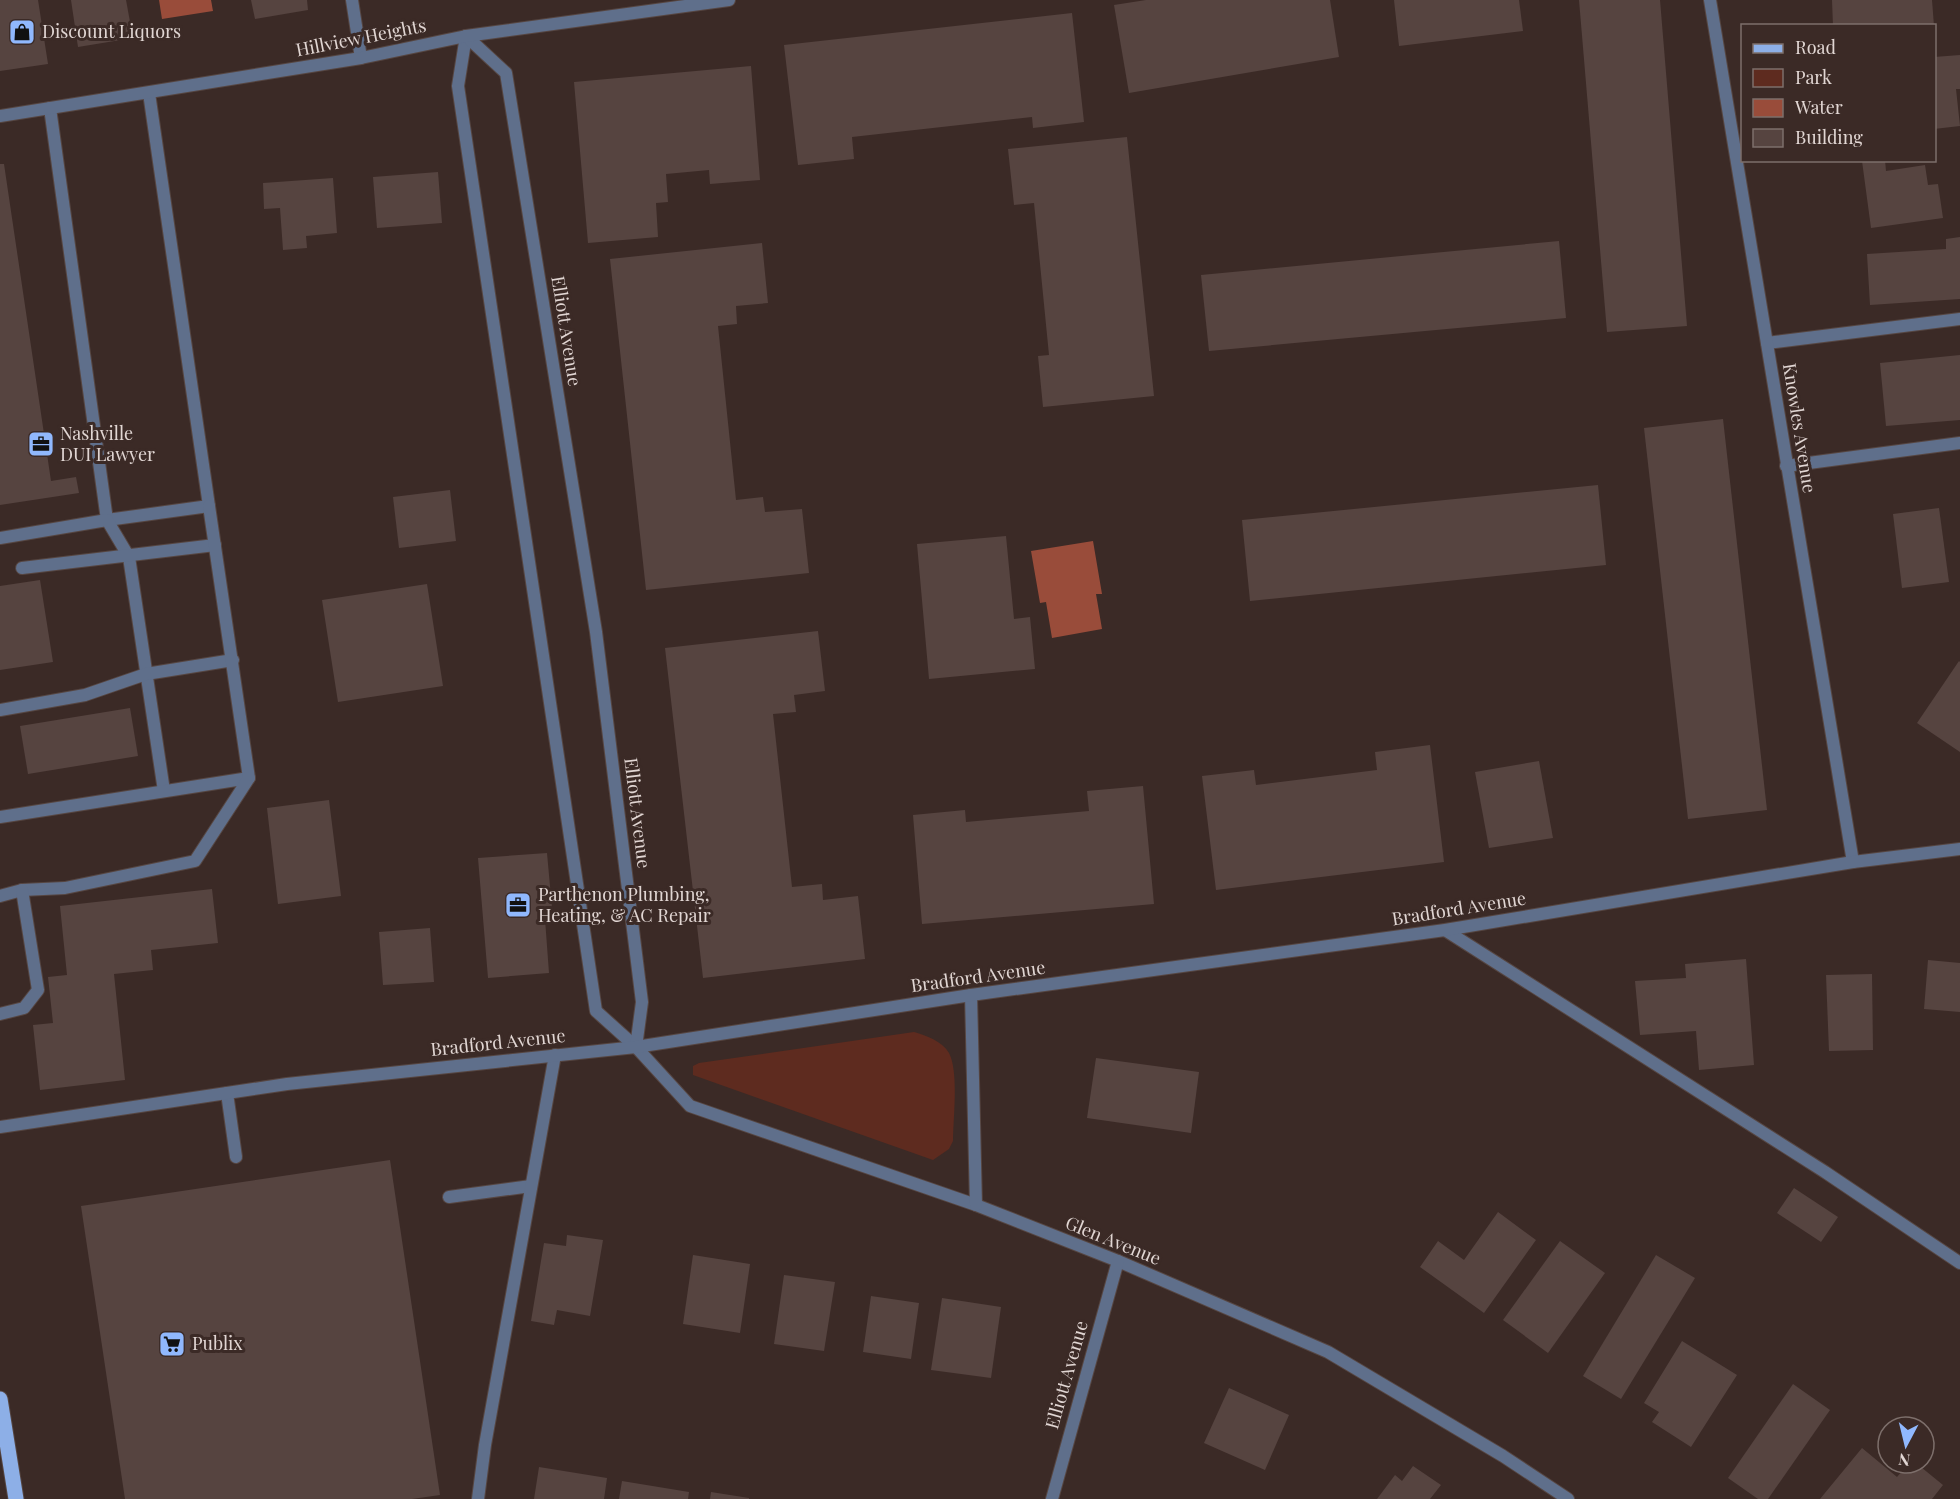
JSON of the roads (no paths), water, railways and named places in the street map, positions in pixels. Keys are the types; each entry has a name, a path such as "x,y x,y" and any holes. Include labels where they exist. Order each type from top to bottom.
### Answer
{"main road":[{"path":"0,1399 16,1499"}],"street":[{"path":"352,0 361,58"},
{"name":"Hillview Heights","path":"0,116 361,58 466,36 729,0"},
{"name":"Knowles Avenue","path":"1710,0 1853,862"},
{"path":"466,36 458,86 596,1011 636,1047"},
{"name":"Elliott Avenue","path":"466,36 506,73 596,632 642,1002 636,1047"},
{"path":"0,896 22,890 65,888 195,861 249,778 149,93"},
{"path":"50,108 108,520 129,557 164,791"},
{"path":"1767,343 1960,319"},
{"path":"1786,466 1960,443"},
{"path":"0,538 209,506"},
{"path":"22,568 215,545"},
{"path":"0,710 85,695 146,674 232,660"},
{"path":"0,817 249,778"},
{"name":"Bradford Avenue","path":"0,1127 227,1093 636,1047 971,995 1445,930 1853,862 1960,849"},
{"path":"0,1014 24,1008 38,990 22,890"},
{"path":"1445,930 1958,1258"},
{"path":"971,995 976,1205"},
{"name":"Glen Avenue","path":"636,1047 690,1106 976,1205 1118,1262 1328,1352 1503,1456 1568,1499"},
{"path":"478,1499 485,1445 555,1055"},
{"path":"227,1093 236,1157"},
{"path":"449,1197 531,1186"},
{"name":"Elliott Avenue","path":"1052,1499 1118,1262"}],"water":[{"path":"159,0 211,0 213,11 162,19"},
{"path":"1093,541 1102,594 1096,594 1102,629 1052,638 1046,602 1040,603 1031,551"}],"place":[{"name":"Discount Liquors","path":"22,32"},
{"name":"Nashville DUI Lawyer","path":"41,444"},
{"name":"Parthenon Plumbing, Heating, & AC Repair","path":"518,905"},
{"name":"Publix","path":"172,1344"}]}
